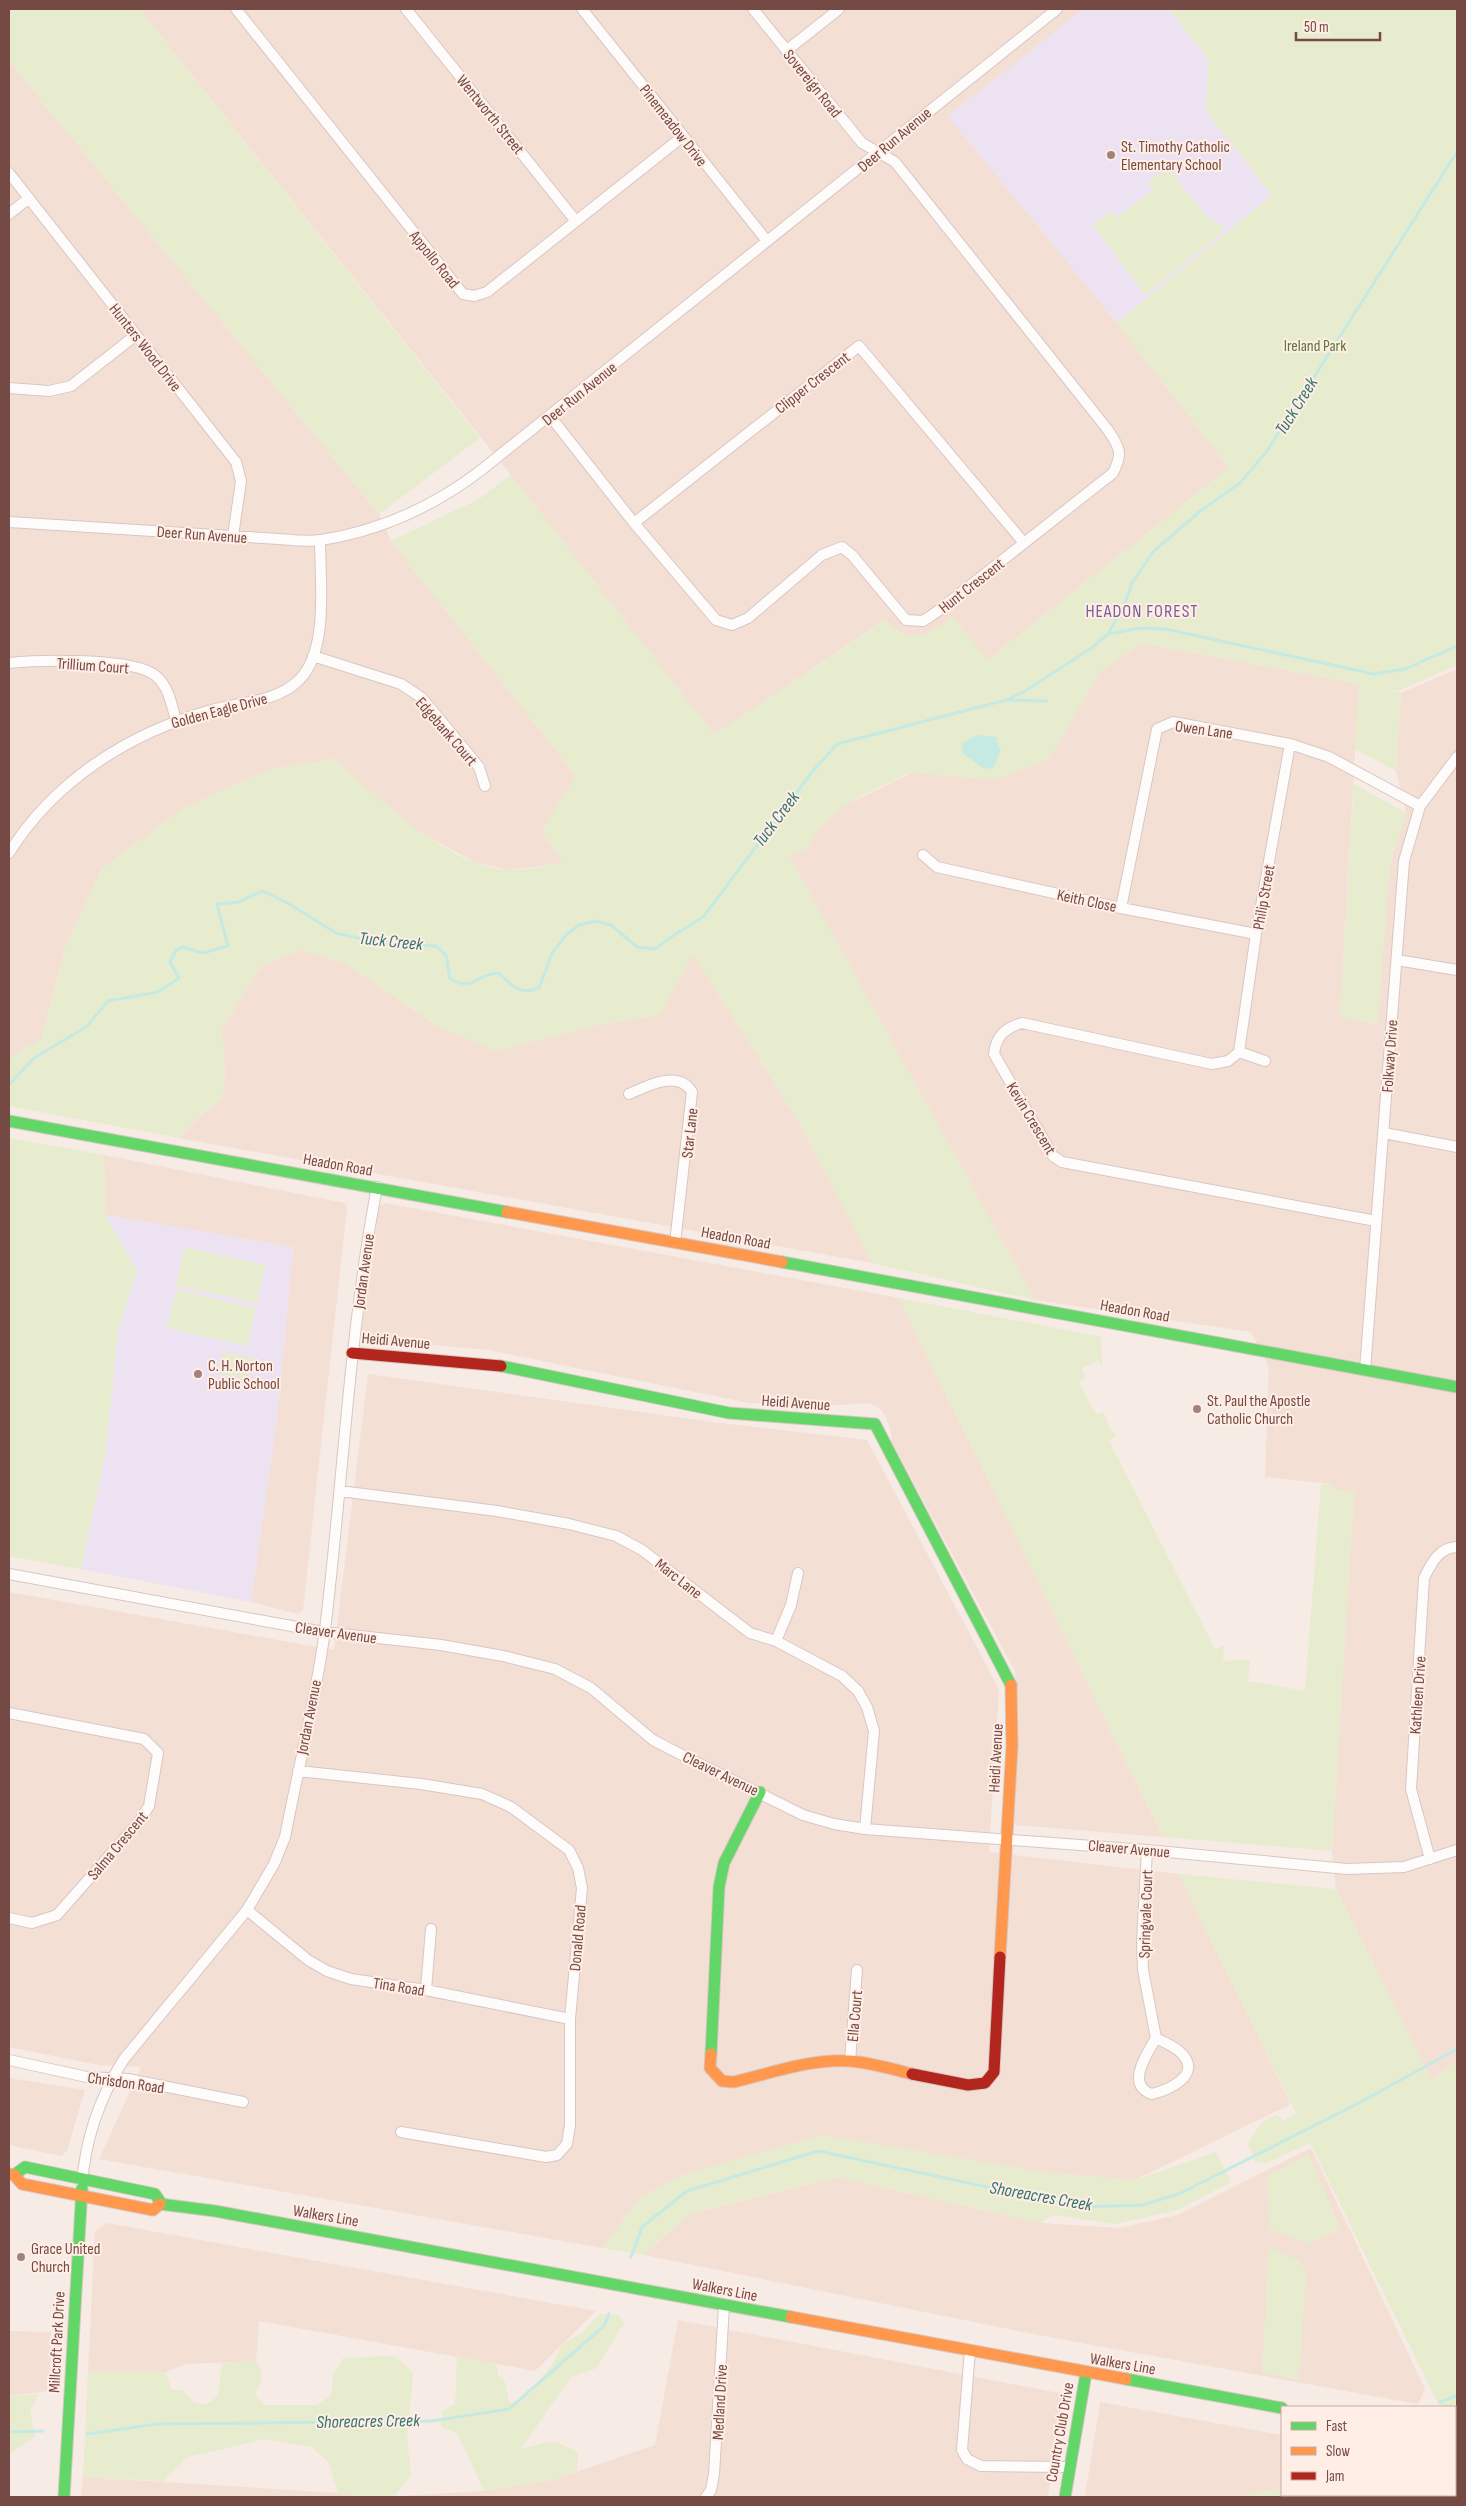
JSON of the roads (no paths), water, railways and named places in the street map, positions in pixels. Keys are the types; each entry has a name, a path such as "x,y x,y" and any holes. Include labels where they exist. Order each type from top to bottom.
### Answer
{"street":[{"name":"Appollo Road","path":"236,9 463,294 474,296 487,292 682,136"},
{"name":"Wentworth Street","path":"406,9 575,220"},
{"name":"Pinemeadow Drive","path":"582,9 767,241"},
{"name":"Sovereign Road","path":"753,9 862,143 878,153"},
{"path":"786,51 839,9"},
{"name":"Deer Run Avenue","path":"9,522 320,540 362,530 408,515 452,493 878,153 932,107 1057,9"},
{"name":"Hunt Crescent","path":"550,416 634,523 716,620 732,625 748,618 822,555 842,547 852,555 906,620 923,621 938,612 1113,473 1120,458 1118,446 1108,430 895,162 878,153"},
{"name":"Hunters Wood Drive","path":"9,173 236,462 241,481 233,536"},
{"path":"9,214 29,198"},
{"path":"9,388 49,391 71,386 136,335"},
{"name":"Clipper Crescent","path":"634,523 859,346 1024,543"},
{"name":"Golden Eagle Drive","path":"9,853 38,815 70,783 107,755 144,734 176,721 210,710 271,698 300,680 314,656 319,637 320,540"},
{"name":"Edgebank Court","path":"314,656 401,684 422,698 479,767 485,786"},
{"name":"Trillium Court","path":"9,663 86,661 144,670 156,676 166,690 176,721"},
{"name":"Owen Lane","path":"1121,908 1156,729 1173,722 1290,744 1329,757 1420,806"},
{"name":"Philip Street","path":"1239,1052 1256,934 1290,744"},
{"name":"Folkway Drive","path":"1365,1370 1404,861 1420,806 1457,757"},
{"name":"Keith Close","path":"922,855 937,867 1121,908 1256,934"},
{"path":"1397,960 1457,970"},
{"name":"Kevin Crescent","path":"1239,1052 1228,1061 1212,1064 1022,1023 1008,1027 996,1041 994,1054 1053,1156 1062,1162 1376,1221"},
{"path":"1239,1052 1266,1062"},
{"name":"Star Lane","path":"629,1094 655,1083 669,1080 684,1083 692,1092 685,1169 675,1242"},
{"name":"Headon Road","path":"9,1121 377,1187 1457,1388"},
{"path":"1384,1133 1457,1147"},
{"name":"Jordan Avenue","path":"82,2188 88,2140 102,2098 112,2078 124,2059 248,1910 274,1864 284,1837 324,1632 340,1491 352,1353 366,1241 377,1187"},
{"name":"Heidi Avenue","path":"352,1353 498,1365 729,1414 856,1421 875,1424 888,1444 1012,1686 1013,1738 994,2072 985,2083 968,2085 850,2061 805,2064 734,2082 722,2081 710,2068 719,1887 724,1863 760,1792"},
{"name":"Marc Lane","path":"340,1491 497,1511 569,1524 616,1536 642,1550 750,1633 776,1641 842,1676 858,1691 867,1707 874,1730 865,1829"},
{"name":"Kathleen Drive","path":"1430,1859 1411,1789 1424,1578 1434,1558 1453,1546 1457,1547"},
{"path":"776,1641 792,1605 798,1573"},
{"name":"Cleaver Avenue","path":"9,1574 324,1632 440,1645 503,1656 555,1668 591,1688 653,1740 803,1815 834,1824 865,1829 1006,1838 1347,1868 1404,1867 1457,1850"},
{"name":"Salma Crescent","path":"9,1713 144,1739 158,1753 149,1806 138,1823 56,1915 32,1923 9,1918"},
{"name":"Donald Road","path":"298,1771 421,1784 482,1794 511,1808 569,1850 578,1868 582,1888 570,2019 570,2125 567,2144 557,2155 546,2157 401,2132"},
{"name":"Springvale Court","path":"1147,1850 1142,1942 1143,1970 1156,2038"},
{"name":"Tina Road","path":"248,1910 308,1960 327,1971 351,1979 426,1990 570,2019"},
{"path":"426,1990 431,1929"},
{"name":"Ella Court","path":"850,2061 858,1970"},
{"path":"1156,2038 1184,2056 1188,2066 1186,2075 1181,2082 1152,2094 1144,2091 1139,2084 1138,2074 1156,2038"},
{"name":"Chrisdon Road","path":"9,2060 87,2077 128,2079 243,2102"},
{"name":"Walkers Line","path":"161,2203 153,2210 82,2188 25,2167 11,2174 22,2184 82,2188 155,2194 161,2203 517,2265 724,2306 1281,2408"},
{"name":"Millcroft Park Drive","path":"64,2497 82,2188"},
{"name":"Medland Drive","path":"706,2497 711,2490 714,2474 724,2306"},
{"path":"970,2350 962,2450 967,2459 981,2466 1070,2467"},
{"name":"Country Club Drive","path":"1065,2497 1086,2373"}],"water":[{"path":"977,735 997,737 997,743 1001,749 994,767 985,769 962,753 963,743"}],"waterway":[{"name":"Tuck Creek","path":"9,1085 34,1058 86,1027 108,1001 158,992 179,978 170,962 176,950 183,947 203,953 228,946 217,904 239,902 262,891 286,902 336,933 376,942 436,946 446,955 450,979 458,983 470,983 484,976 498,973 521,990 526,991 539,988 552,953 566,935 579,925 596,921 611,925 637,947 656,949 704,916 812,772 837,744 1006,700 1022,693 1093,647 1108,634 1124,606 1132,583 1153,552 1199,512 1241,482 1267,451 1457,152"},
{"name":"Tuck Creek","path":"1108,634 1141,628 1165,629 1374,674 1405,669 1457,646"},
{"name":"Tuck Creek","path":"1008,700 1047,701"},
{"name":"Shoreacres Creek","path":"631,2257 642,2227 687,2191 818,2151 1082,2207 1143,2205 1181,2193 1357,2104 1457,2049"},
{"name":"Shoreacres Creek","path":"87,2434 157,2424 431,2421 509,2409 604,2326 609,2314"},
{"name":"Shoreacres Creek","path":"1440,2402 1457,2396"},
{"name":"Shoreacres Creek","path":"9,2432 43,2431"}],"place":[{"name":"St. Timothy Catholic Elementary School","path":"1111,155"},
{"name":"C. H. Norton Public School","path":"198,1374"},
{"name":"St. Paul the Apostle Catholic Church","path":"1197,1409"},
{"name":"Grace United Church","path":"21,2257"}],"district":[{"name":"HEADON FOREST","path":"1142,611"}],"park label":[{"name":"Ireland Park","path":"1315,345"}]}
